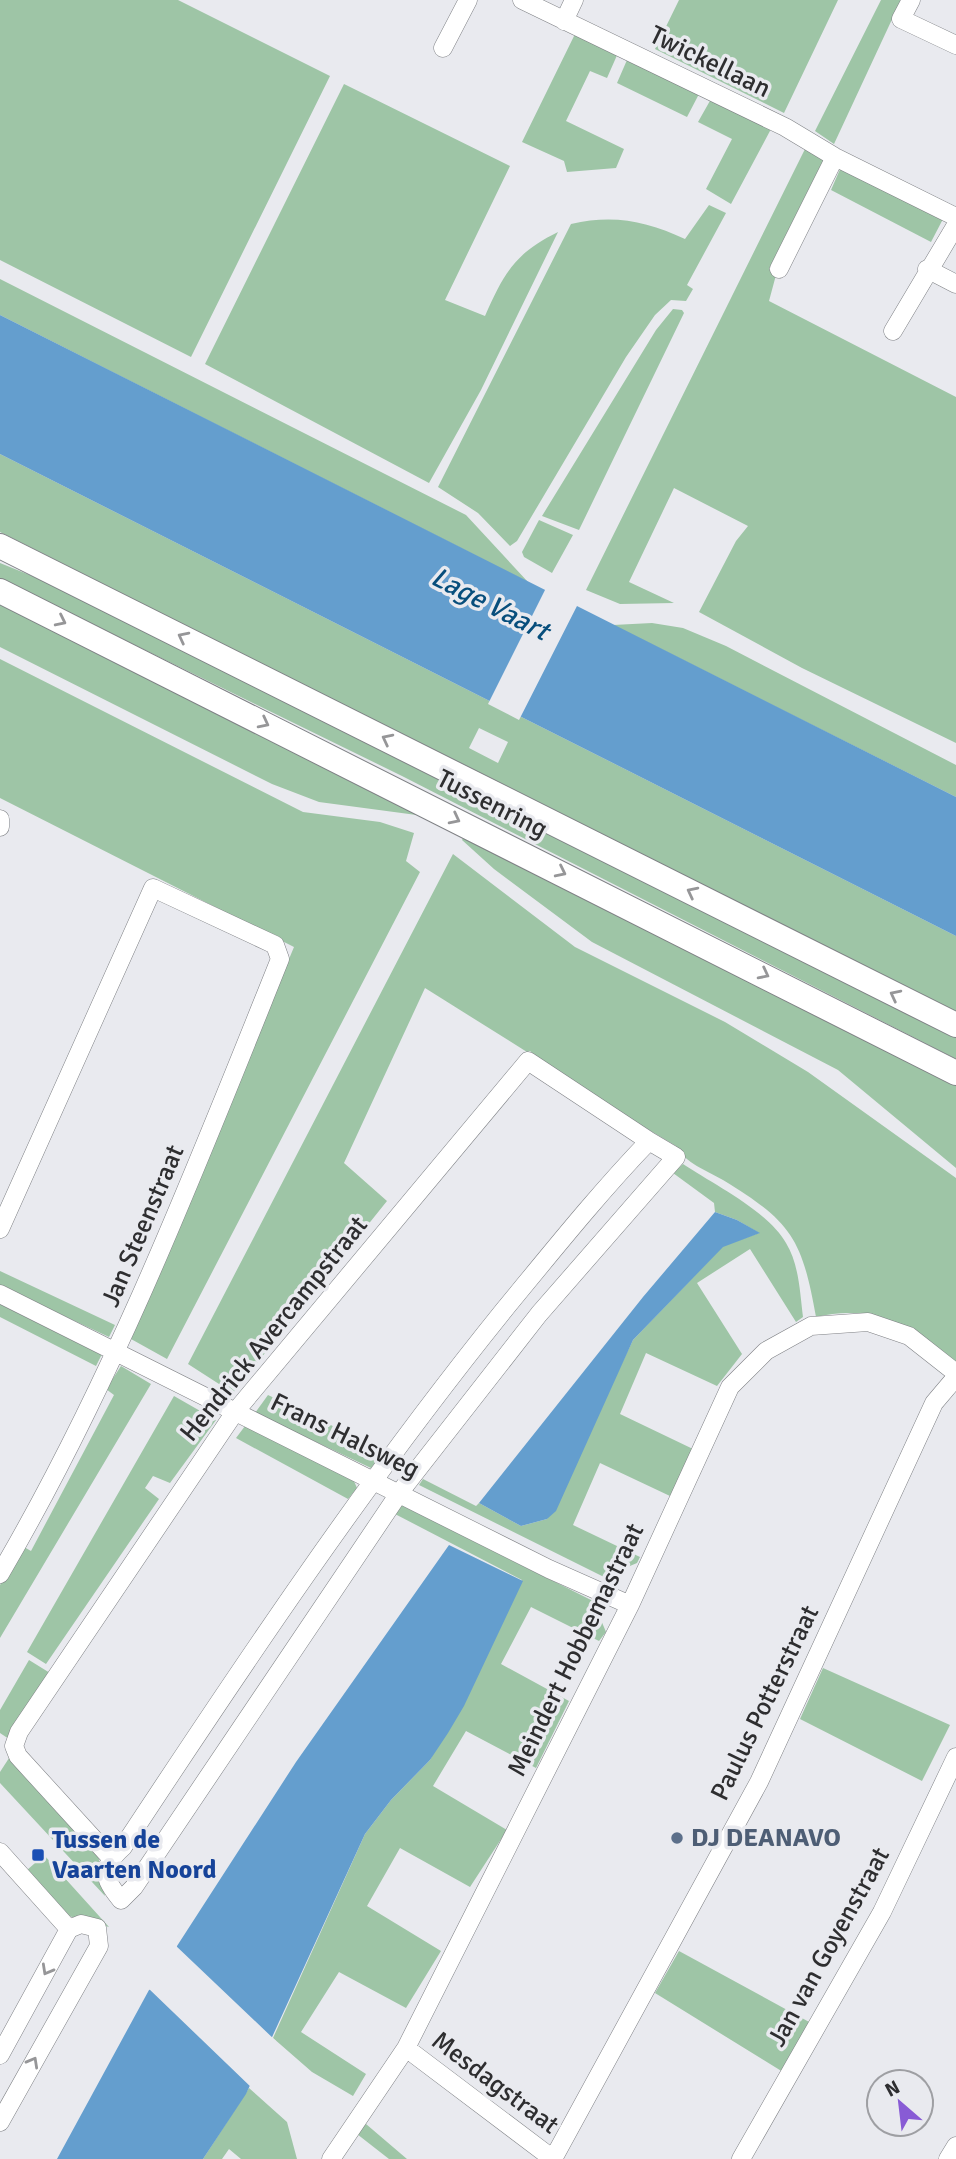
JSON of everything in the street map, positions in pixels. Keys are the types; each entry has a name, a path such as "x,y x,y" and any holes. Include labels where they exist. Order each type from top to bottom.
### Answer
{"highway":[{"name":"Tussenring","path":"0,546 956,1025"},
{"name":"Tussenring","path":"0,591 956,1073"}],"street":[{"path":"443,48 468,0"},
{"name":"Twickellaan","path":"523,0 785,127 835,157 956,217"},
{"path":"564,21 574,0"},
{"path":"911,0 901,19 956,45"},
{"path":"779,269 835,157"},
{"path":"893,331 956,225"},
{"path":"928,269 956,284"},
{"path":"0,818 0,827"},
{"name":"Jan Steenstraat","path":"0,1229 153,888 275,946 280,958 172,1228 117,1351 0,1574"},
{"name":"Hendrick Avercampstraat","path":"111,1858 18,1756 14,1746 27,1721 235,1412 528,1061 649,1141"},
{"path":"649,1141 676,1157 540,1314 400,1492 134,1887 121,1900 107,1880 106,1867 111,1858 123,1847 226,1690 372,1478 516,1295 649,1141"},
{"name":"Frans Halsweg","path":"0,1294 400,1492 549,1569 630,1605"},
{"path":"516,1295 540,1314"},
{"name":"Meindert Hobbemastraat","path":"331,2159 405,2048 630,1605 730,1387 766,1350 811,1326 867,1322 909,1336 956,1375"},
{"name":"Paulus Potterstraat","path":"553,2159 759,1782 934,1404 956,1375"},
{"path":"226,1690 253,1708"},
{"name":"Jan van Goyenstraat","path":"741,2159 882,1912 956,1757"},
{"path":"0,1852 69,1929"},
{"path":"0,2054 69,1929 81,1924 97,1928 99,1945 0,2122"},
{"name":"Mesdagstraat","path":"405,2048 553,2159"},
{"path":"948,2159 956,2146"}],"green space":[{"path":"0,0 178,0 330,76 191,357 0,260"},
{"path":"679,0 838,0 784,113 655,49"},
{"path":"881,0 901,0 834,144 815,131"},
{"path":"576,32 618,53 607,78 590,71 566,121 624,149 616,168 567,172 564,161 522,142"},
{"path":"627,60 699,94 687,117 617,83"},
{"path":"344,84 510,166 445,300 485,316 512,266 531,248 558,232 481,390 429,483 205,364"},
{"path":"711,99 771,129 731,204 706,189 732,139 698,122"},
{"path":"805,149 825,159 769,269 776,275 769,301 956,397 956,743 802,668 699,612 736,541 748,526 674,488 629,582 674,603 620,604 586,590"},
{"path":"841,167 943,219 931,242 831,190"},
{"path":"709,205 726,213 687,285 693,289 686,301 671,300 655,315 626,357 517,541 510,546 478,513 438,487 571,224 601,220 630,221 685,239"},
{"path":"0,279 466,515 528,582 0,315"},
{"path":"673,309 682,310 684,313 579,530 542,516 656,330"},
{"path":"0,454 956,936 956,1014 0,532","holes":["479,728 508,742 498,763 469,748"]},
{"path":"539,520 573,535 552,573 524,557 522,552"},
{"path":"0,563 99,603 956,1037 956,1059 402,776 0,579"},
{"path":"0,604 424,816 319,802 272,784 0,647"},
{"path":"652,623 683,628 726,646 956,765 956,797 613,625"},
{"path":"0,659 303,812 380,822 414,833 406,861 420,872 167,1359 131,1339 294,947 0,798"},
{"path":"464,836 956,1081 956,1168 838,1070 592,942 494,869 462,840"},
{"path":"453,854 575,947 725,1022 808,1072 956,1178 956,1367 908,1331 876,1317 838,1313 816,1317 799,1250 779,1221 765,1208 691,1162 676,1146 555,1074 530,1051 527,1052 425,988 344,1163 387,1201 233,1393 188,1364"},
{"path":"683,1164 753,1209 778,1231 794,1260 803,1317 796,1322 750,1249 697,1283 742,1354 717,1386 646,1353 620,1414 693,1449 670,1496 600,1463 573,1525 640,1557 637,1563 604,1577 419,1485 423,1479 476,1506 479,1503 521,1526 547,1519 633,1340 723,1246 759,1233 737,1220 715,1212 714,1203 673,1173"},
{"path":"0,1271 115,1325 109,1337 0,1286"},
{"path":"0,1301 103,1352 96,1366 0,1317"},
{"path":"121,1366 151,1384 0,1638 0,1585 24,1547 31,1551 114,1395 106,1389"},
{"path":"268,1395 385,1451 371,1468 255,1413"},
{"path":"174,1396 216,1420 170,1483 153,1476 145,1488 159,1499 46,1664 27,1652"},
{"path":"245,1426 353,1479 357,1488 348,1499 236,1438"},
{"path":"402,1505 593,1601 606,1632 599,1641 531,1607 501,1664 569,1701 536,1768 466,1731 433,1786 507,1830 470,1887 400,1848 367,1906 441,1951 406,2008 339,1972 301,2032 366,2074 353,2096 312,2072 273,2038 365,1834 391,1800 430,1760 522,1580 395,1514"},
{"path":"29,1660 50,1673 9,1739 0,1733 0,1710"},
{"path":"823,1668 950,1725 922,1781 800,1719"},
{"path":"11,1755 98,1854 105,1896 0,1783 0,1772"},
{"path":"44,1855 109,1927 65,1915 26,1871"},
{"path":"679,1951 811,2023 783,2072 655,1993"},
{"path":"249,2088 287,2122 297,2159 241,2159 229,2149 222,2159 203,2159"},
{"path":"366,2124 407,2159 389,2159 357,2134"}],"water":[{"name":"Lage Vaart","path":"0,315 956,797 956,936 0,454"},
{"path":"715,1212 760,1233 723,1247 633,1340 556,1511 547,1519 521,1526 479,1503 643,1297"},
{"path":"449,1545 523,1581 464,1706 448,1733 430,1760 391,1800 365,1834 246,2094 203,2159 57,2159 149,1990 169,1972 177,1946 296,1762"}],"pier":[{"path":"546,588 578,604 519,720 488,704"},
{"path":"174,1944 276,2041 253,2089 147,1987 159,1981 170,1963"}],"place":[{"name":"DJ DEANAVO","path":"677,1838"},
{"name":"Tussen de Vaarten Noord","path":"38,1855"}]}
